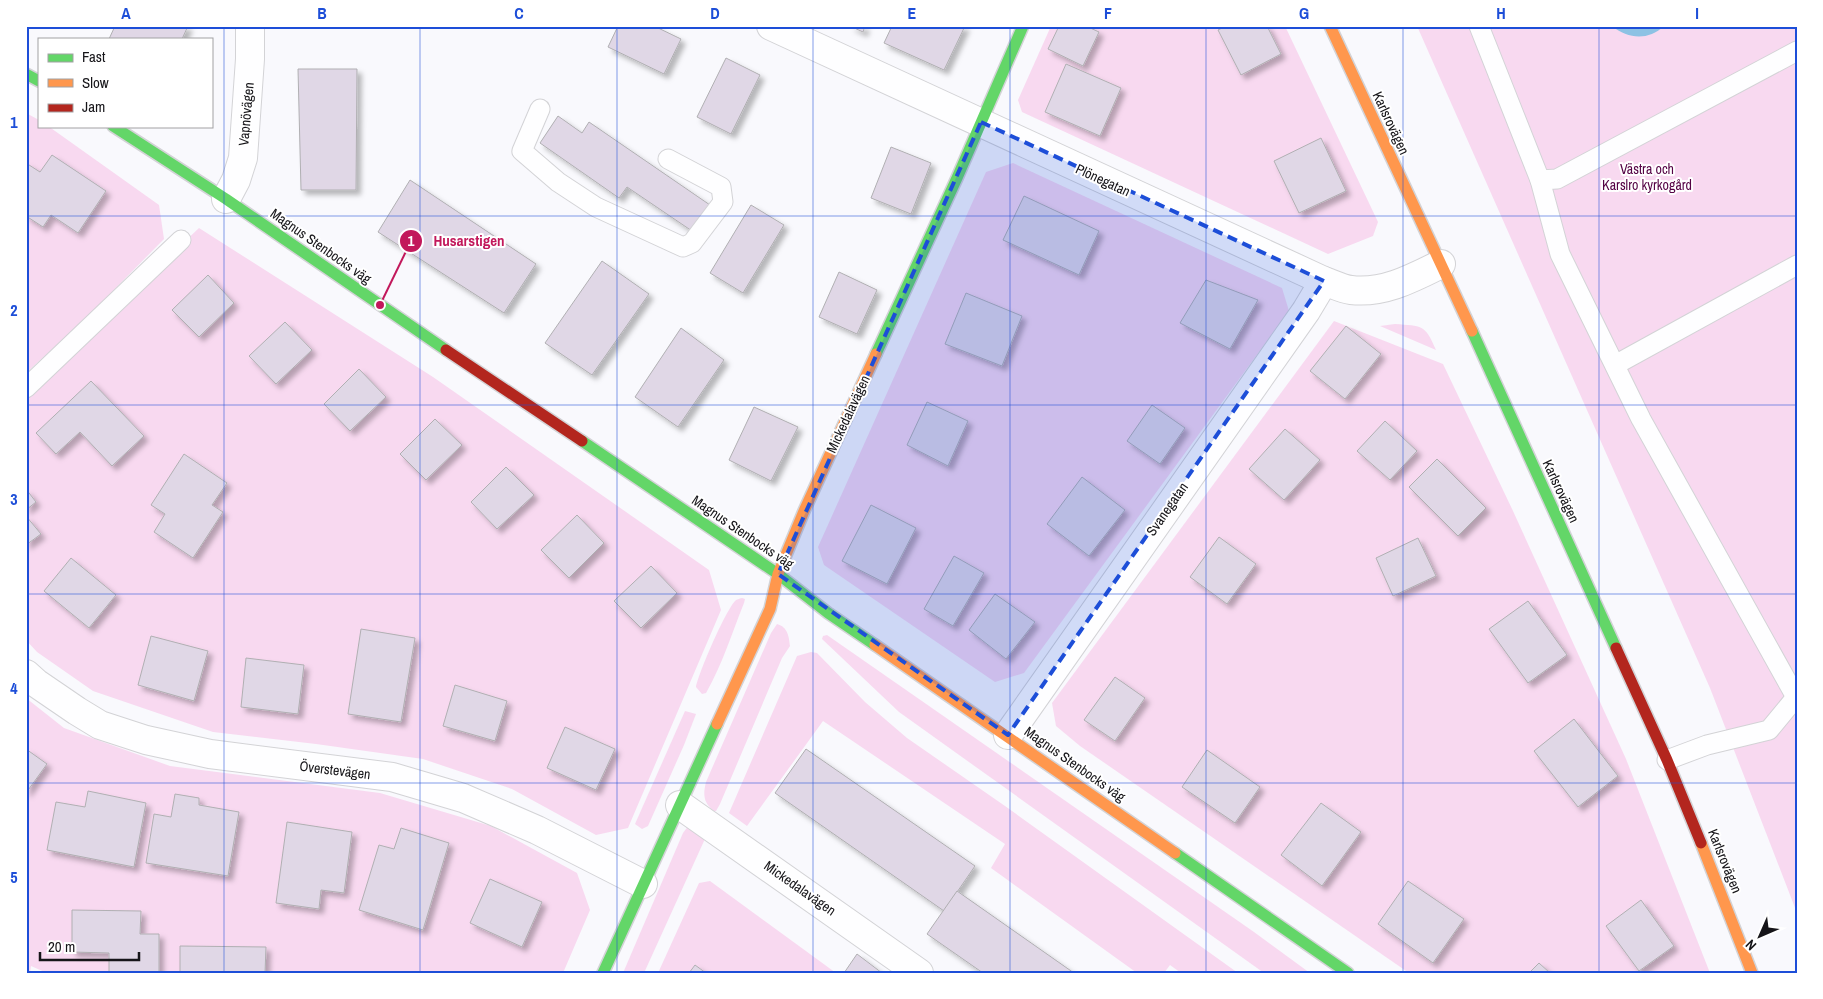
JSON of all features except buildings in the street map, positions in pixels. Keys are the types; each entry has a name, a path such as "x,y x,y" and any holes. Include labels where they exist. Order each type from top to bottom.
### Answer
{"street":[{"name":"Vapnövägen","path":"226,199 236,180 243,158 250,59 250,26"},
{"name":"Plönegatan","path":"771,26 1161,207 1324,281 1349,290 1382,288 1397,284 1441,264"},
{"name":"Mickedalavägen","path":"603,973 642,884 770,609 778,574 804,511 1023,26"},
{"name":"Karlsrovägen","path":"1330,26 1441,264 1667,760 1714,873 1752,973"},
{"path":"26,74 38,80"},
{"name":"Magnus Stenbocks väg","path":"116,128 226,199 380,306 778,574 828,613 1008,735 1348,973"},
{"name":"Svanegatan","path":"1008,735 1306,311 1324,281"},
{"name":"Överstevägen","path":"26,674 36,683 100,725 146,740 210,754 392,777 463,798 537,830 642,884"},
{"name":"Mickedalavägen","path":"680,805 919,973"}],"lane":[{"path":"1479,26 1540,180 1560,254 1641,419 1796,697 1769,730 1707,745 1667,760"},
{"path":"1540,180 1557,179 1797,51"},
{"path":"540,109 522,151 558,182 596,207 683,247 692,243 723,202 722,187 668,159"},
{"path":"26,388 181,240"},
{"path":"1615,365 1797,265"}],"highlighted area":[{"path":"981,122 1324,281 1008,735 778,574"}],"green space":[{"path":"1051,26 1285,26 1378,222 1373,236 1328,254 1022,112 1018,100"},
{"name":"Västra och Karslro kyrkogård","path":"1417,26 1797,26 1797,913 1710,688"},
{"path":"26,113 38,119 38,128 51,128 159,205 164,239 85,319 26,373"},
{"path":"1013,163 1282,288 1289,311 1024,673 995,682 824,565 818,547 986,172"},
{"path":"199,228 433,377 709,570 721,610 628,828 596,835 512,789 423,759 213,732 93,691 37,652 26,640 26,392"},
{"path":"1334,321 1443,364 1513,511 1626,759 1710,973 1409,973 1080,746 1056,726 1052,703"},
{"path":"1395,324 1421,328 1429,335 1436,350 1380,326"},
{"path":"745,599 744,603 722,660 706,693 702,694 696,687 707,656 731,607 736,600"},
{"path":"777,624 786,630 790,646 782,658 720,804 716,811 714,811 708,805 705,798 706,782 771,633"},
{"path":"827,635 1310,973 1264,973 899,712 822,639 823,636"},
{"path":"811,652 817,653 865,702 907,738 1238,973 1181,973 1170,965 1164,973 1137,973 991,868 1005,844 823,721 747,826 729,813 797,656"},
{"path":"26,698 64,728 170,766 380,793 491,826 577,873 590,910 563,973 47,973 31,966 30,973 26,973"},
{"path":"685,711 696,714 648,826 642,829 635,824"},
{"path":"689,825 706,833 704,841 644,973 623,973 683,833"},
{"path":"710,881 836,973 658,973 699,883"}],"water":[{"path":"1612,26 1664,26 1658,31 1645,36 1631,36"}],"traffic: fast":[{"path":"876,354 957,178 1023,26"},
{"path":"26,74 38,80"},
{"path":"116,128 226,199 446,350"},
{"path":"1472,331 1616,648"},
{"path":"582,441 778,574 828,613 875,645"},
{"path":"603,973 717,724"},
{"path":"1175,853 1348,973"}],"traffic: slow":[{"path":"1330,26 1472,331"},
{"path":"717,724 770,609 778,574 804,511 876,354"},
{"path":"875,645 1175,853"},
{"path":"1701,843 1752,973"}],"traffic: jam":[{"path":"446,350 582,441"},
{"path":"1616,648 1667,760 1701,843"}],"place":[{"name":"Husarstigen","path":"380,305"}]}
